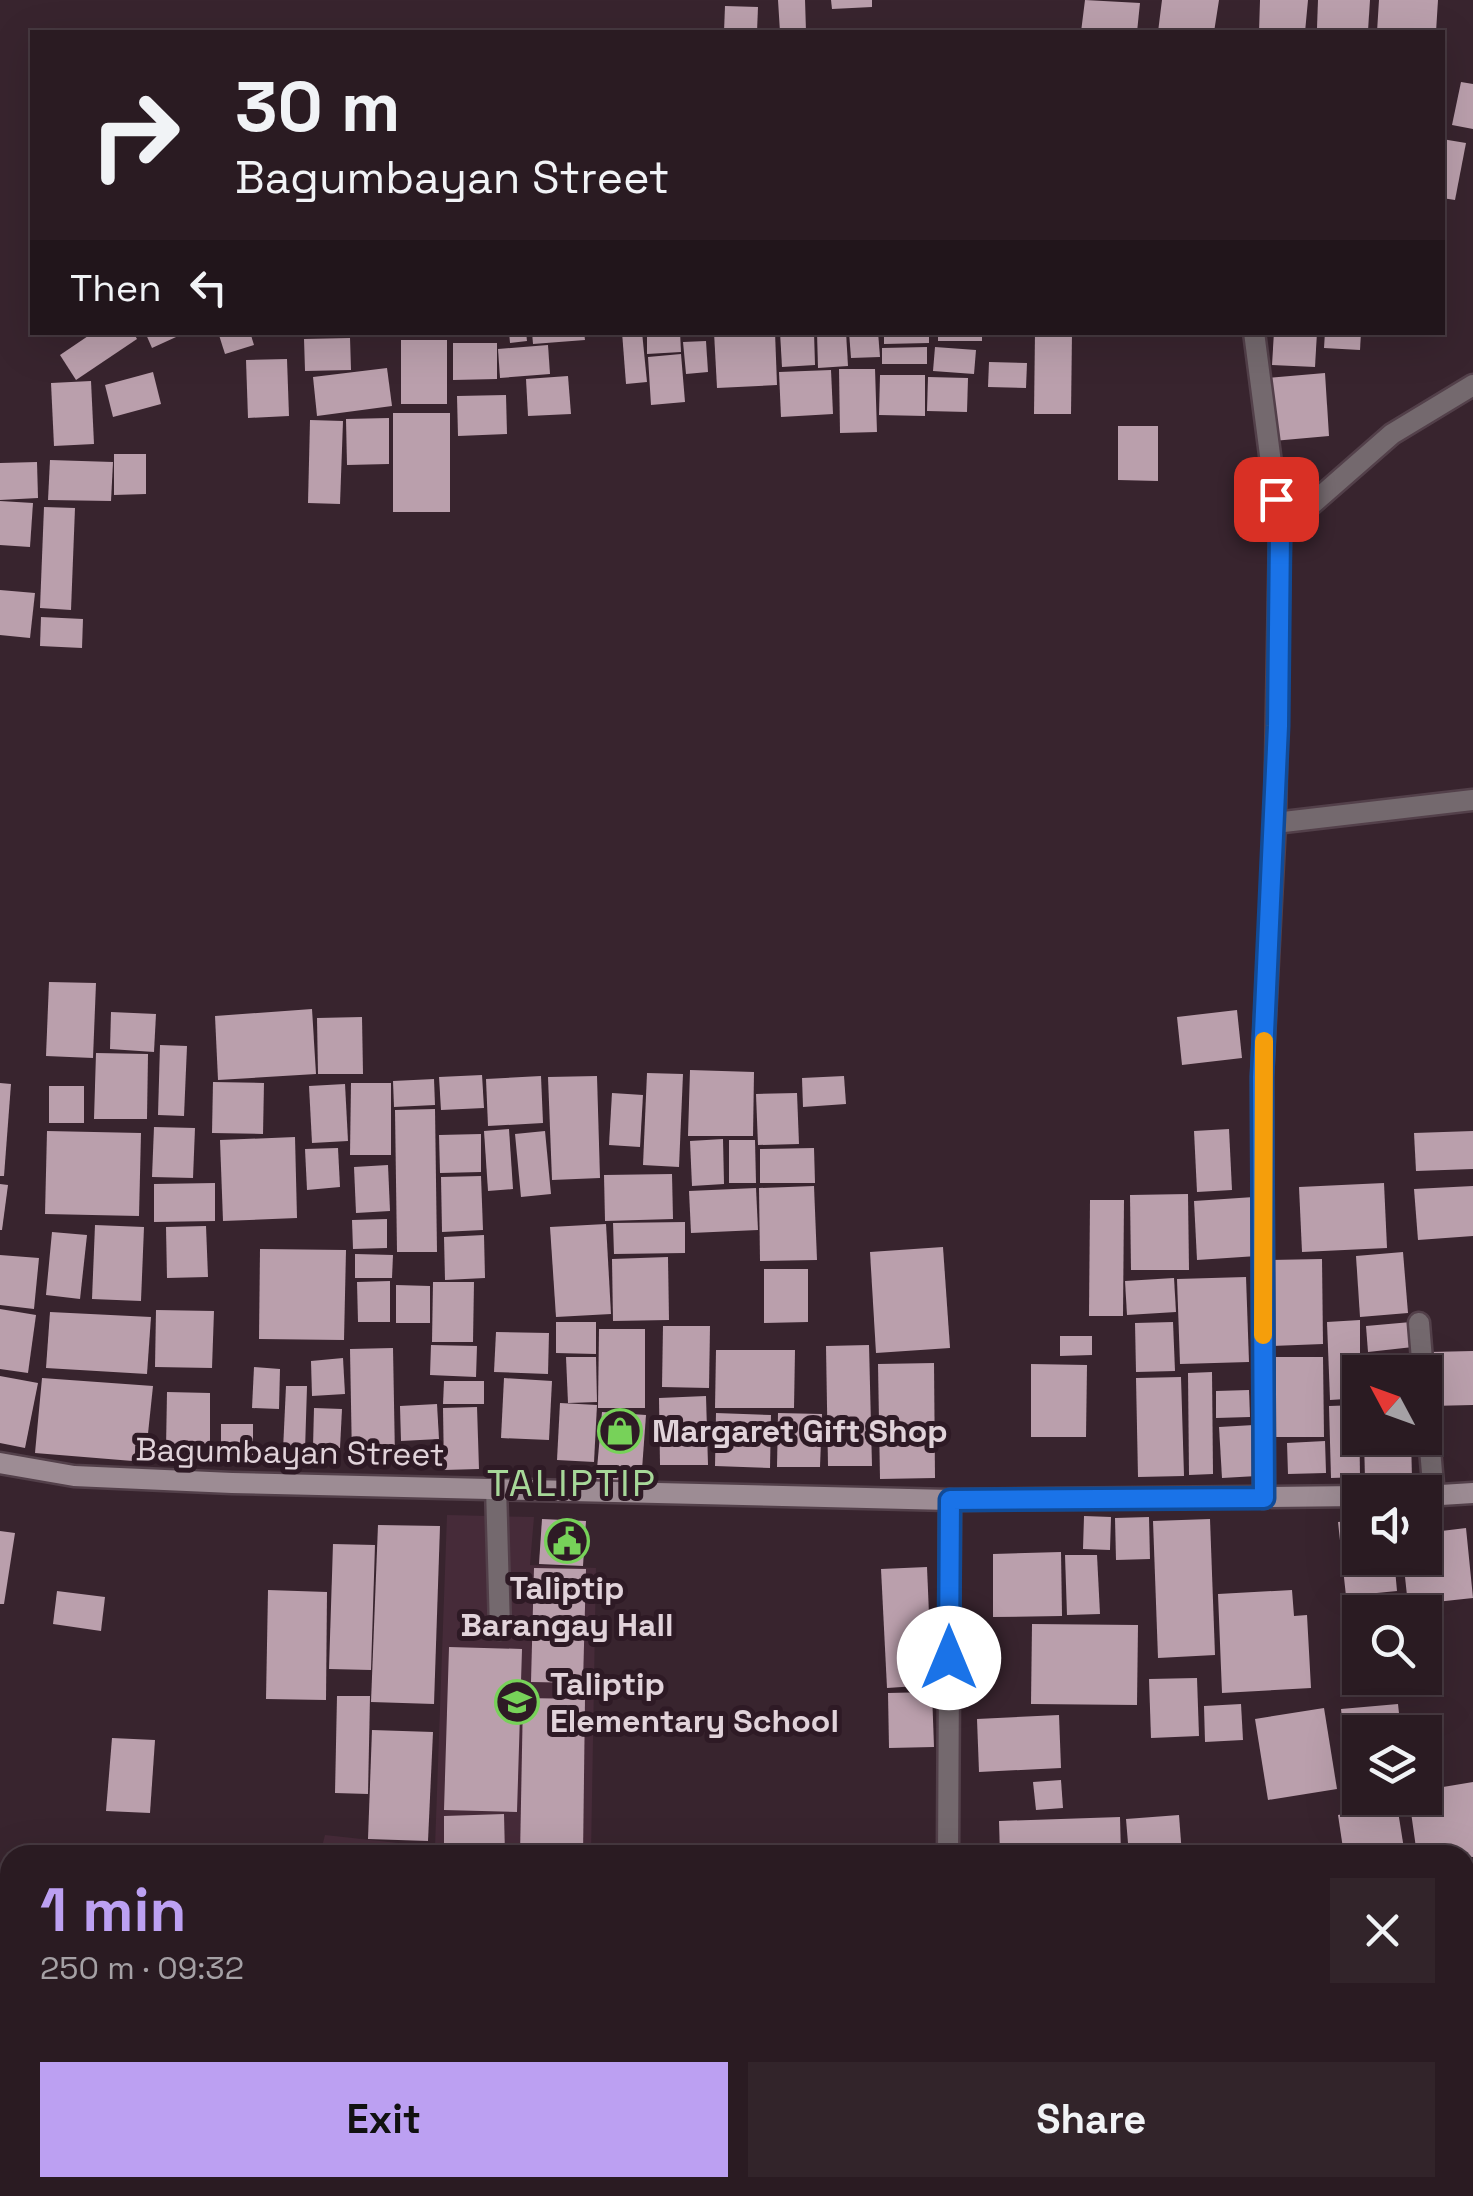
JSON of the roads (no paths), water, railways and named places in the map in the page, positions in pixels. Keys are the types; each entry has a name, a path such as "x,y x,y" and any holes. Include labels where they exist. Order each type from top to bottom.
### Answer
{"main road":[{"name":"Bagumbayan Street","path":"0,1463 74,1476 950,1500 1342,1496"},
{"path":"1442,1495 1473,1493"}],"street":[{"path":"1254,335 1280,532 1276,823 1262,1077 1264,1498"},
{"path":"1280,532 1392,434 1473,385"},
{"path":"1276,823 1473,800"},
{"path":"1419,1323 1422,1355"},
{"path":"496,1487 500,1629"},
{"path":"948,1845 950,1500"}],"place":[{"name":"Margaret Gift Shop","path":"620,1431"},
{"name":"Taliptip Barangay Hall","path":"567,1541"},
{"name":"Taliptip Elementary School","path":"517,1702"}],"district":[{"name":"TALIPTIP","path":"572,1483"}]}
